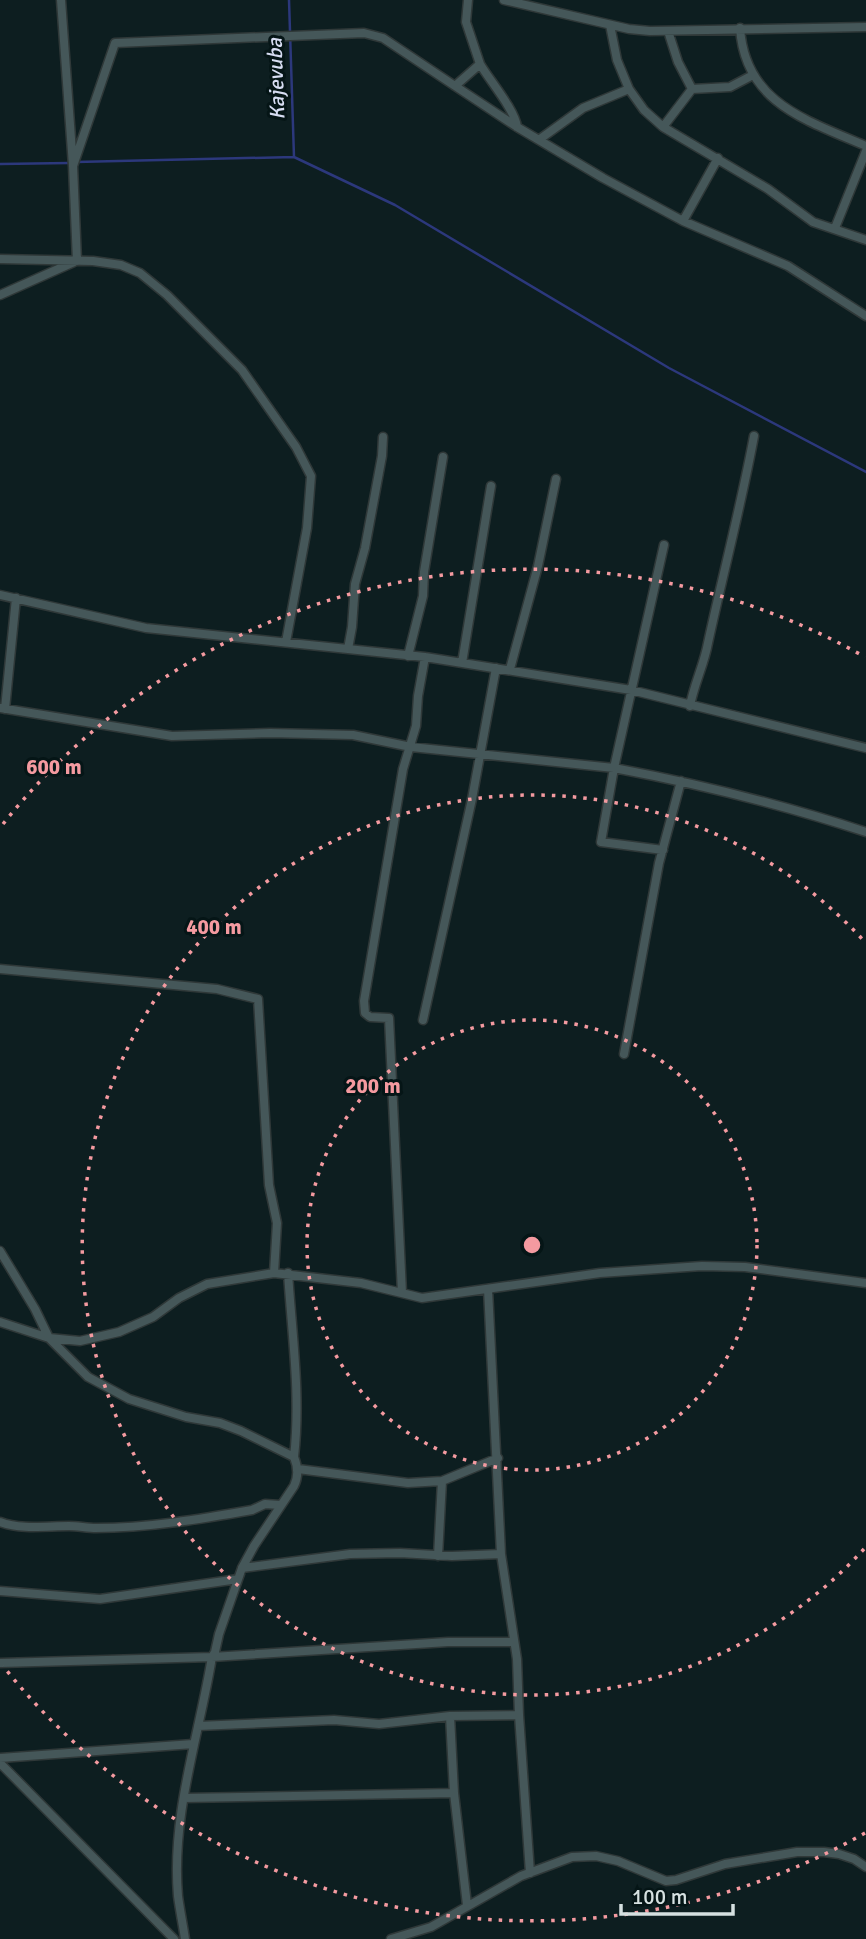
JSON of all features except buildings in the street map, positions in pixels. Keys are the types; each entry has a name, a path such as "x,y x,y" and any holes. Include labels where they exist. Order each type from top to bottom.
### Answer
{"street":[{"path":"61,0 74,166 77,261"},
{"path":"468,0 466,22 480,64 495,90 514,113 517,127"},
{"path":"504,0 629,29 668,31 866,27"},
{"path":"610,24 620,67 629,89 644,110 663,127 768,189 813,222 866,240"},
{"path":"740,28 741,49 752,75 764,92 813,124 866,148 835,228"},
{"path":"668,31 678,62 692,89"},
{"path":"74,166 115,43 364,33 383,38 517,127 603,178 683,221 788,266 866,316"},
{"path":"455,86 480,64"},
{"path":"663,127 692,89 730,87 752,75"},
{"path":"540,139 583,107 629,89"},
{"path":"683,221 718,158"},
{"path":"0,258 121,265 140,273 167,295 242,370 306,463 312,476 307,528 286,642"},
{"path":"0,295 77,261"},
{"path":"690,706 732,547 754,436"},
{"path":"348,649 355,584 365,548 383,438"},
{"path":"408,656 423,596 424,572 443,457"},
{"path":"509,669 538,566 556,479"},
{"path":"462,663 491,486"},
{"path":"663,850 601,842 614,768 664,545"},
{"path":"0,595 146,628 425,657 631,690 866,748"},
{"path":"16,598 2,708 126,726 172,736 271,733 353,735 411,747 614,768 681,781 816,815 866,832"},
{"path":"402,1293 389,1018 370,1017 365,1013 364,1000 403,769 416,726 425,657"},
{"path":"423,1020 481,754 496,668"},
{"path":"624,1054 663,850 681,781"},
{"path":"0,969 218,989 258,999 269,1185 277,1223 274,1273"},
{"path":"0,1251 35,1308 49,1338 88,1377 129,1399 186,1417 230,1427 294,1457"},
{"path":"0,1322 29,1334 80,1341 118,1332 153,1317 179,1298 207,1284 274,1273 361,1283 422,1298 600,1273 702,1266 745,1267 866,1283"},
{"path":"185,1939 178,1895 179,1838 193,1744 212,1657 242,1568 298,1479 294,1457 298,1420 297,1382 288,1273"},
{"path":"488,1289 501,1554 520,1690 519,1715 530,1872"},
{"path":"298,1469 408,1483 442,1481 498,1458"},
{"path":"439,1556 442,1481"},
{"path":"0,1522 49,1528 96,1528 165,1523 252,1510 265,1504 280,1505"},
{"path":"242,1568 350,1554 501,1554"},
{"path":"0,1591 100,1599 238,1579"},
{"path":"0,1663 212,1657 448,1642 514,1642"},
{"path":"198,1726 334,1720 379,1724 450,1716 519,1715"},
{"path":"450,1716 453,1793 467,1905"},
{"path":"0,1760 193,1744"},
{"path":"0,1760 174,1939"},
{"path":"184,1798 453,1793"},
{"path":"391,1939 431,1927 530,1872 572,1857 596,1856 618,1861 666,1881 750,1858 797,1852 839,1854 866,1867"}],"waterway":[{"name":"Kajevuba","path":"289,0 294,157"},
{"path":"76,162 294,157 395,205 669,368 866,472"},
{"path":"0,164 69,163"}]}
